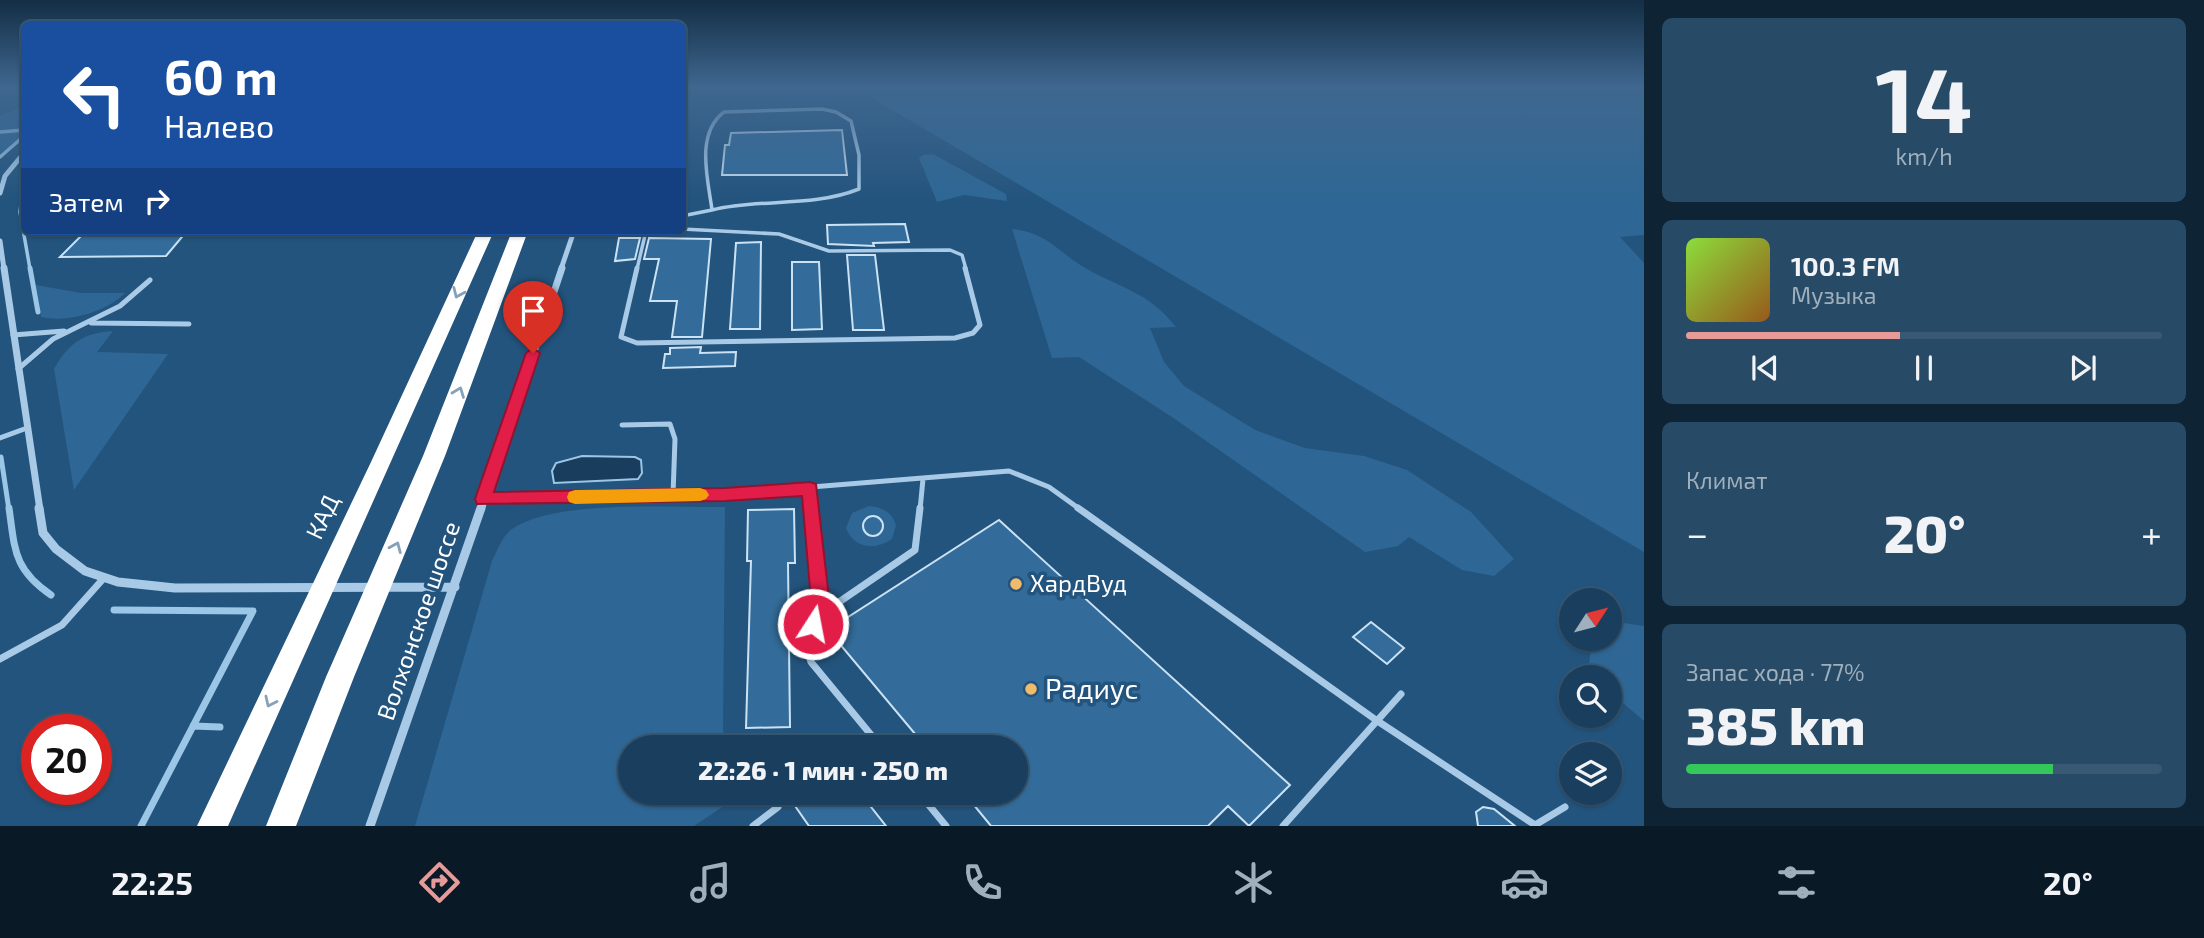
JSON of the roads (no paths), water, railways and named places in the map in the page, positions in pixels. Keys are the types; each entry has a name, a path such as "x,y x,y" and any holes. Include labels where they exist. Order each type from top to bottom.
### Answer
{"highway":[{"name":"КАД","path":"212,826 382,462 483,235"},
{"path":"281,826 340,677 434,456 518,235"}],"street":[{"path":"0,193 5,176 21,157"},
{"name":"Волхонское шоссе","path":"370,826 455,587 573,235"},
{"path":"0,241 44,533 56,552 76,567 103,579 136,585 175,588 455,587"}],"lane":[{"path":"711,126 706,159 712,211"},
{"path":"686,215 731,206 825,202 859,189 857,143 852,126"},
{"path":"645,235 621,337 637,343 955,338 972,332 980,325 962,254 950,250 829,251 779,234 686,229"},
{"path":"18,369 42,347 67,330 120,308 150,279"},
{"path":"84,323 189,324"},
{"path":"13,335 67,330"},
{"path":"622,425 670,424 675,439 673,495"},
{"path":"0,438 27,428"},
{"path":"483,499 673,495 810,488 1009,471 1049,487 1376,720 1535,825 1565,807"},
{"path":"871,735 811,662 803,635 823,613 915,550 923,479"},
{"path":"810,488 820,610 823,613"},
{"path":"0,659 62,625 103,579"},
{"path":"1283,826 1401,694"},
{"path":"929,805 946,826"},
{"path":"753,826 778,807"}],"waterway":[{"path":"0,132 21,130"},
{"path":"0,157 21,139"},
{"path":"21,204 21,218"},
{"path":"24,235 30,269"},
{"path":"30,268 38,312"},
{"path":"1,457 9,510"},
{"path":"9,508 18,557 29,576 51,595"},
{"path":"114,610 253,611 193,726"},
{"path":"141,826 193,726"},
{"path":"193,726 220,727"}],"place":[{"name":"ХардВуд","path":"1016,584"},
{"name":"Радиус","path":"1031,689"}]}
